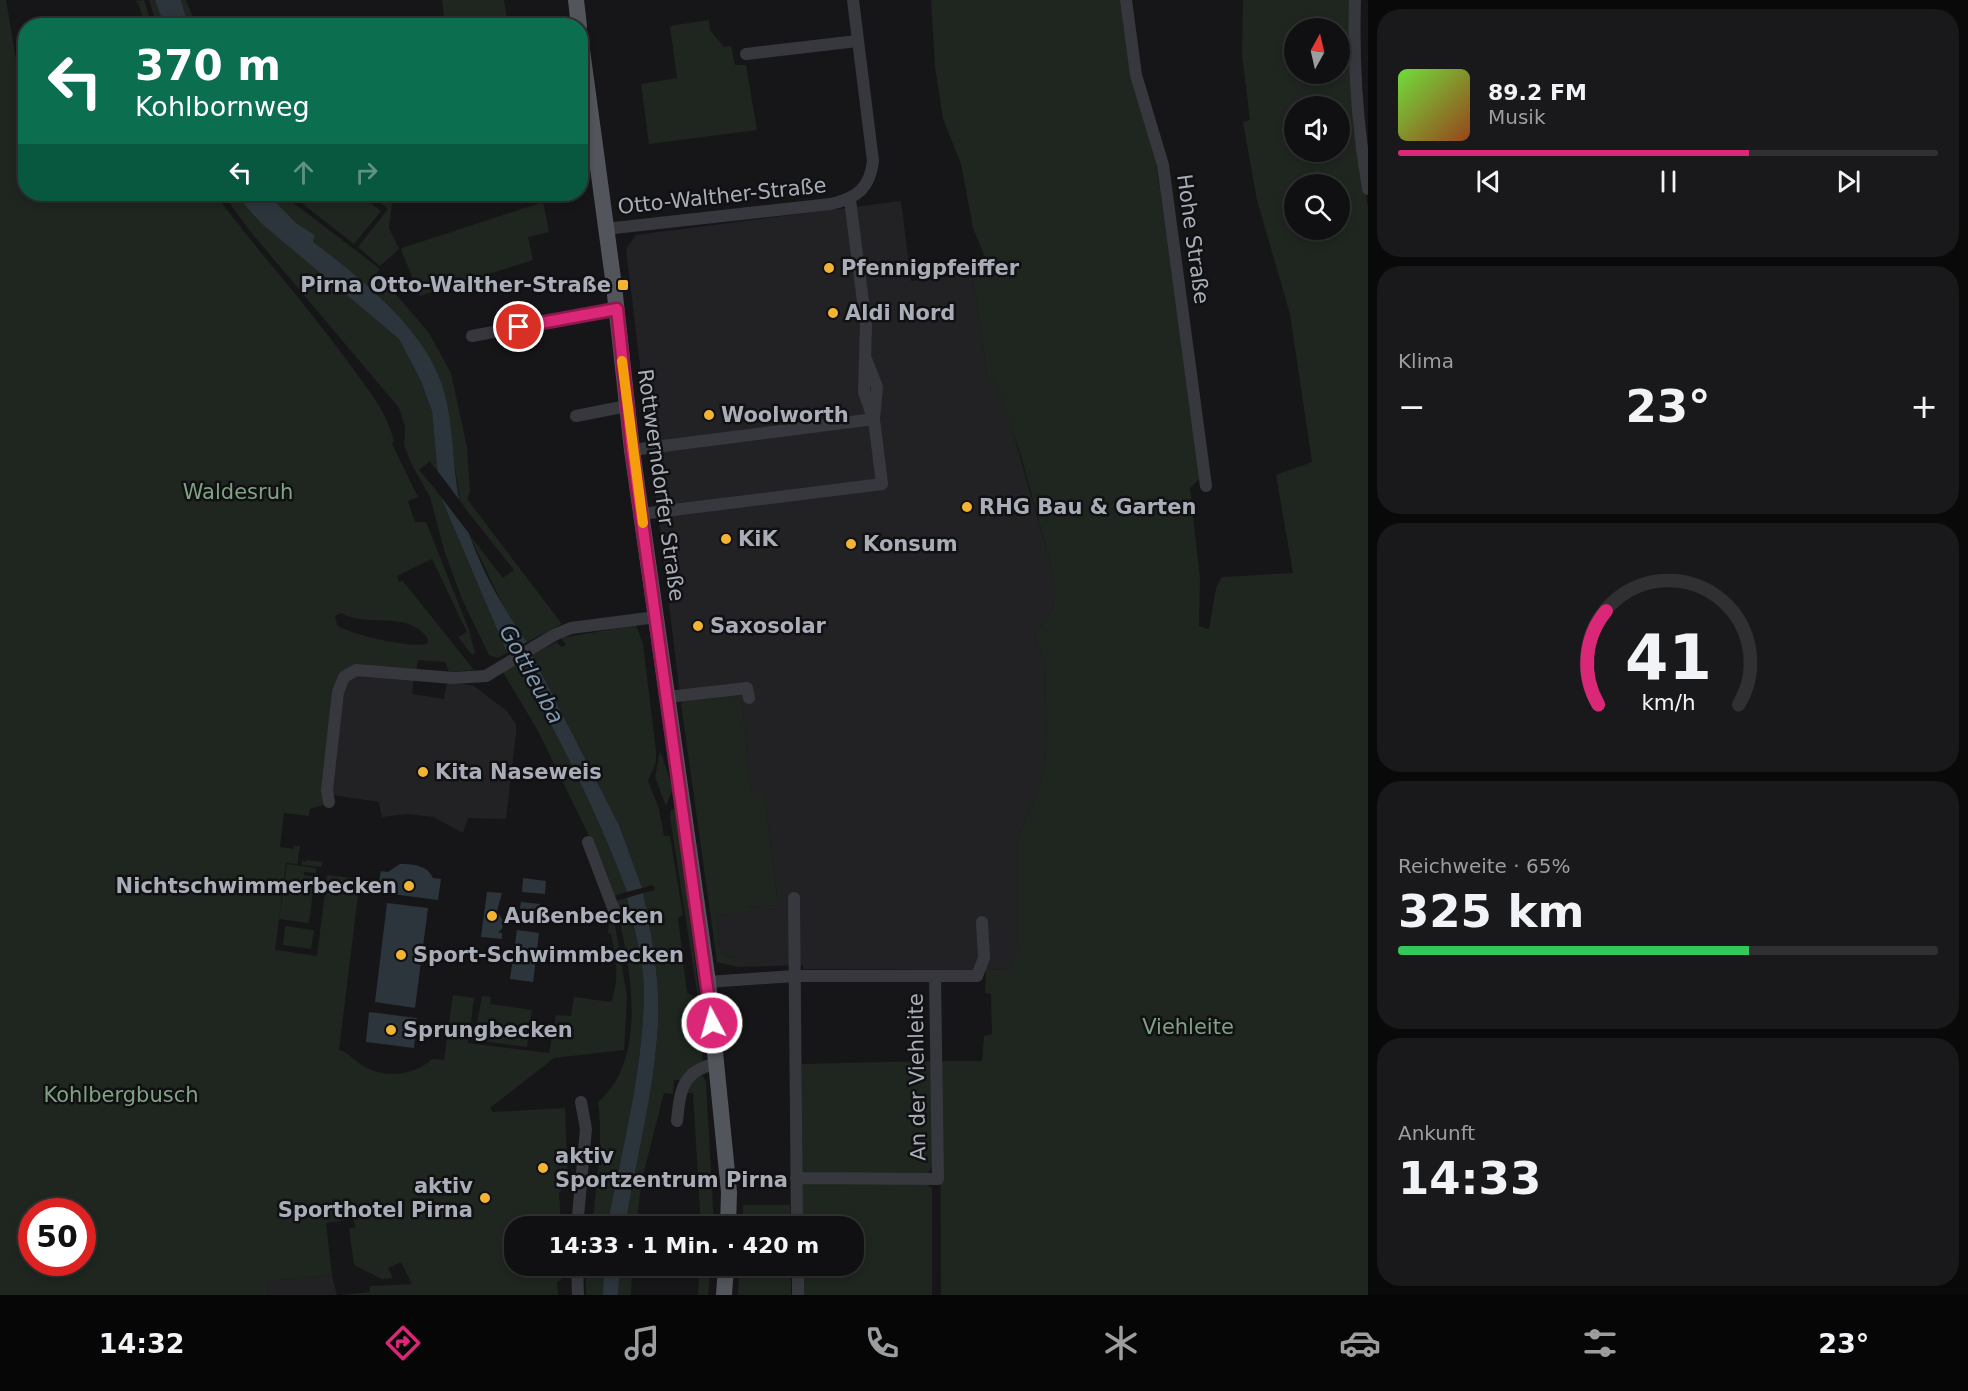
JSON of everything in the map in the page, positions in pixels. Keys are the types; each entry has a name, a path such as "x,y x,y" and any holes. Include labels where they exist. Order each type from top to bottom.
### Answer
{"main road":[{"path":"576,0 578,18"},
{"name":"Rottwerndorfer Straße","path":"588,144 605,229 617,309 632,450 708,982 729,1192 728,1216"},
{"path":"724,1295 725,1276"}],"street":[{"name":"Otto-Walther-Straße","path":"605,229 850,200 867,184 873,161 853,0"},
{"name":"Hohe Straße","path":"1126,0 1136,75 1163,165 1206,486"},
{"path":"1355,0 1355,95 1368,189"},
{"path":"746,54 857,41"},
{"path":"641,514 882,484 874,419 864,392 866,325 850,200"},
{"path":"472,336 617,309"},
{"path":"576,416 627,406"},
{"path":"632,450 874,419"},
{"path":"329,802 327,790 338,692 344,677 356,670 453,678 486,676 542,642 571,628 656,617"},
{"path":"668,697 747,688 749,698"},
{"path":"588,842 615,913"},
{"path":"794,898 797,1216"},
{"name":"An der Viehleite","path":"708,982 794,976 977,976 984,958 982,922"},
{"name":"An der Viehleite","path":"796,1178 938,1179 935,976"},
{"path":"677,1121 680,1095 688,1078 696,1070 716,1064"},
{"path":"579,1216 586,1130 581,1102"},
{"path":"577,1276 578,1295"},
{"path":"798,1276 798,1295"}],"shaded area":[{"path":"901,201 911,281 972,273 988,379 995,378 1005,404 1050,562 1055,593 1052,612 1034,635 1045,663 1047,745 1040,785 1018,839 1017,953 1010,969 804,969 803,965 738,967 738,958 725,956 720,950 717,915 744,913 744,907 778,905 764,791 751,791 742,705 688,700 681,704 626,249 636,235"},
{"name":"Kita Naseweis","path":"358,675 414,678 412,694 444,699 447,681 474,686 507,711 516,724 516,733 506,819 468,818 463,833 433,817 407,814 382,817 379,802 332,795 342,695 349,680"},
{"path":"332,1275 337,1295 268,1295 266,1281"}],"green space":[{"path":"0,0 6,0 18,71 18,201 220,201 330,338 386,418 394,441 392,444 418,497 408,501 415,522 426,522 469,630 475,653 472,655 458,637 467,632 432,559 397,576 399,582 403,581 474,670 449,672 445,662 418,660 416,671 344,671 326,804 310,809 309,816 284,813 280,847 294,849 294,846 300,846 298,859 305,862 306,860 322,862 321,867 302,865 302,861 298,860 298,864 286,863 275,950 317,956 327,875 360,879 339,1050 370,1069 389,1074 416,1069 432,1059 444,1060 453,995 474,998 468,1043 549,1053 556,1015 571,1016 574,997 611,1002 616,985 614,951 611,934 608,933 610,913 613,913 627,996 624,1050 554,1058 490,1108 493,1112 565,1108 568,1184 559,1193 560,1216 504,1216 504,1276 562,1276 561,1280 557,1282 558,1295 340,1295 370,1292 370,1286 412,1284 401,1262 388,1268 393,1278 382,1279 354,1265 349,1228 356,1228 353,1219 326,1223 332,1275 267,1281 268,1295 0,1295","holes":["341,613 362,619 408,624 427,637 428,643 421,645 397,643 354,633 337,625 335,616"]},
{"path":"144,0 150,18 143,18 138,3 134,1"},
{"path":"149,0 155,0 161,18 155,18"},
{"path":"181,0 186,0 193,18 186,18"},
{"path":"442,0 504,0 507,18 444,18"},
{"name":"Viehleite","path":"931,0 1120,0 1131,77 1156,161 1200,478 1190,488 1200,578 1199,626 1209,629 1216,588 1222,577 1293,573 1276,475 1312,462 1290,314 1257,200 1243,122 1250,120 1242,55 1243,0 1351,0 1362,174 1368,206 1368,1295 941,1295 940,1061 982,1061 984,1036 992,1034 991,994 985,993 986,970 1010,969 1017,953 1018,839 1040,785 1047,745 1045,663 1034,635 1052,612 1055,593 1050,562 1021,456 995,378 988,379 972,273 990,269 973,228 961,164 943,119 935,67"},
{"path":"709,20 710,30 724,47 731,46 735,65 746,65 757,130 649,144 641,84 677,78 670,26"},
{"path":"228,201 242,201 262,223 399,339 420,379 432,411 439,474 430,461 419,470 440,495 507,653 498,658 489,655 462,599 445,553 430,497 404,445 405,427 399,408 250,231"},
{"path":"275,201 291,201 380,269 377,272 429,333 451,373 467,447 470,492 467,499 562,624 527,642 509,618 469,534 503,578 514,570 460,502 446,405 439,377 367,286 313,242 315,235 296,223"},
{"path":"299,201 368,201 381,211 354,244"},
{"path":"378,201 392,201 389,228 399,249 380,266 358,247 388,209"},
{"path":"543,202 549,232 528,237 533,260 420,296 402,248"},
{"path":"636,625 643,644 656,751 656,762 648,781 659,809 664,836 670,836 683,915 678,918 687,993 693,996 703,1061 693,1066 680,1080 674,1080 673,1094 664,1093 642,1179 637,1216 627,1216 655,1062 658,1020 653,947 643,893 655,890 653,885 642,888 619,825 532,655 557,642 561,647 566,645 561,638"},
{"path":"517,663 577,776 627,892 614,896 606,871 538,731 503,672"},
{"path":"737,698 742,705 751,791 764,790 778,905 745,907 745,913 717,915 720,950 725,956 738,958 738,967 717,962 681,704 688,700"},
{"path":"660,751 673,788 666,806 655,777"},
{"path":"676,809 707,1056 670,817 671,810"},
{"path":"287,864 316,868 316,873 304,872 304,875 315,877 309,923 279,919"},
{"path":"627,898 638,945 644,980 643,1022 631,1110 609,1216 594,1216 600,1149 598,1102 615,1083 625,1060 632,1007 626,951 615,901"},
{"path":"285,926 314,930 311,949 283,945"},
{"path":"482,996 491,997 490,1004 532,1010 527,1047 474,1040"},
{"path":"932,1061 934,1163 927,1175 802,1174 802,1064"},
{"path":"701,1074 706,1081 713,1216 700,1216 693,1093 686,1093 690,1082"},
{"path":"802,1182 927,1185 932,1188 932,1295 803,1295 802,1276 864,1276 864,1216 802,1216"},
{"path":"743,1205 790,1205 790,1216 743,1216"},
{"path":"586,1276 604,1276 603,1295 586,1295"},
{"path":"619,1276 632,1276 631,1295 618,1295"},
{"path":"699,1276 710,1276 708,1295 698,1295"},
{"path":"739,1276 791,1276 791,1295 738,1295"}],"water":[{"path":"155,0 181,0 186,18 161,18"},
{"path":"241,201 275,201 296,223 315,235 313,242 385,302 417,338 439,377 444,392 448,407 457,487 471,539 496,593 527,642 507,653 440,495 432,411 420,379 399,339 261,223"},
{"name":"Gottleuba","path":"532,655 619,825 642,888 627,892 577,776 517,663"},
{"name":"Nichtschwimmerbecken","path":"400,864 419,866 427,870 433,878 441,879 438,900 377,892 381,871 388,872"},
{"path":"523,878 546,881 545,894 522,892"},
{"name":"Außenbecken","path":"487,892 502,893 497,911 503,921 502,929 498,932 502,933 502,939 481,937"},
{"path":"643,893 653,947 658,1020 655,1062 627,1216 609,1216 631,1110 643,1022 642,968 627,898"},
{"path":"521,902 540,904 537,925 518,922"},
{"name":"Sport-Schwimmbecken","path":"387,903 428,908 415,1008 375,1002"},
{"path":"517,930 539,933 533,982 510,979"},
{"name":"Sprungbecken","path":"369,1012 417,1018 414,1048 366,1042"},
{"path":"604,1276 619,1276 618,1295 603,1295"}],"pier":[{"path":"436,469 464,506 478,545 437,492"}],"slow traffic":[{"path":"622,361 643,523"}],"place":[{"name":"Pfennigpfeiffer","path":"829,268"},
{"name":"Pirna Otto-Walther-Straße","path":"623,285"},
{"name":"Aldi Nord","path":"833,313"},
{"name":"Woolworth","path":"709,415"},
{"name":"RHG Bau & Garten","path":"967,507"},
{"name":"KiK","path":"726,539"},
{"name":"Konsum","path":"851,544"},
{"name":"Saxosolar","path":"698,626"},
{"name":"Kita Naseweis","path":"423,772"},
{"name":"Nichtschwimmerbecken","path":"409,886"},
{"name":"Außenbecken","path":"492,916"},
{"name":"Sport-Schwimmbecken","path":"401,955"},
{"name":"Sprungbecken","path":"391,1030"},
{"name":"aktiv Sportzentrum Pirna","path":"543,1168"},
{"name":"aktiv Sporthotel Pirna","path":"485,1198"}],"route":[{"path":"519,327 617,309 632,450 712,1023"}],"park label":[{"name":"Waldesruh","path":"238,492"},
{"name":"Kohlbergbusch","path":"121,1095"}]}
